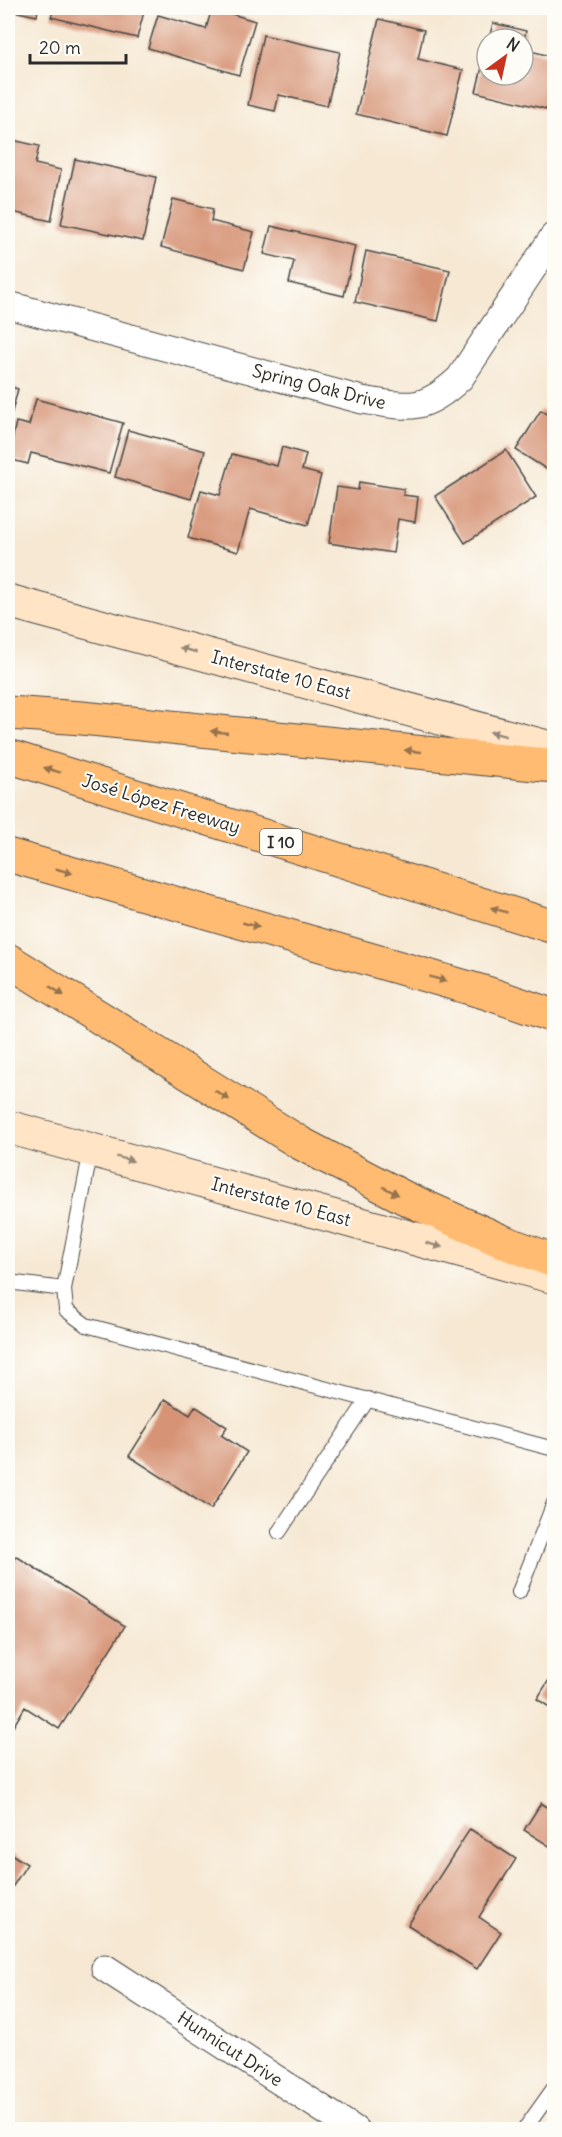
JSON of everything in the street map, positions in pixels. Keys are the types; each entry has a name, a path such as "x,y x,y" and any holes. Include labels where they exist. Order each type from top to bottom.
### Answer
{"highway":[{"path":"8,713 106,720 555,766"},
{"name":"José López Freeway","path":"8,756 555,927"},
{"path":"8,855 486,993 555,1016"},
{"path":"8,960 300,1143 405,1198 504,1242 555,1261"}],"main road":[{"name":"Interstate 10 East","path":"8,601 555,749"},
{"name":"Interstate 10 East","path":"8,1127 555,1278"}],"street":[{"name":"Spring Oak Drive","path":"8,305 362,400 394,405 423,405 443,394 460,378 555,236"},
{"name":"Hunnicut Drive","path":"105,1968 355,2130"}],"lane":[{"path":"91,1150 64,1289 66,1310 86,1324 555,1449"},
{"path":"8,1282 64,1289"},
{"path":"279,1532 368,1400"},
{"path":"519,1592 555,1503"},
{"path":"524,2130 555,2088"}],"building":[{"path":"8,8 38,8 37,16 8,10"},
{"path":"54,8 145,8 137,38 51,17"},
{"path":"212,8 255,21 239,75 148,48 158,15 206,29"},
{"path":"379,19 424,30 418,59 463,70 447,136 356,114"},
{"path":"493,23 510,27 492,27"},
{"path":"263,35 340,52 327,106 279,95 275,111 248,105"},
{"path":"535,52 554,57 554,111 476,92 477,87 535,87"},
{"path":"8,139 39,146 35,164 61,170 51,221 8,211"},
{"path":"75,159 156,177 143,241 61,224"},
{"path":"173,199 213,209 211,221 254,232 244,269 161,247"},
{"path":"271,226 355,246 344,296 289,283 294,261 264,254"},
{"path":"366,251 450,270 438,321 355,302"},
{"path":"8,386 18,389 8,427"},
{"path":"36,399 123,423 109,473 31,453 28,464 8,459 16,422 29,425"},
{"path":"541,410 554,418 554,474 516,450"},
{"path":"128,430 205,451 191,499 115,477"},
{"path":"282,447 306,454 302,470 321,475 308,525 250,509 238,552 188,538 201,490 220,495 232,454 277,466"},
{"path":"506,450 536,497 465,543 435,496"},
{"path":"359,482 404,489 403,495 418,497 415,522 398,519 393,553 329,543 337,487 358,490"},
{"path":"165,1399 190,1415 195,1406 227,1427 221,1435 247,1452 211,1509 129,1456"},
{"path":"16,1556 125,1626 59,1729 25,1707 8,1735 8,1570"},
{"path":"554,1672 554,1710 537,1699"},
{"path":"541,1803 554,1811 554,1849 524,1830"},
{"path":"470,1829 516,1859 479,1917 501,1932 477,1969 408,1925"},
{"path":"8,1852 27,1864 8,1894"}]}
